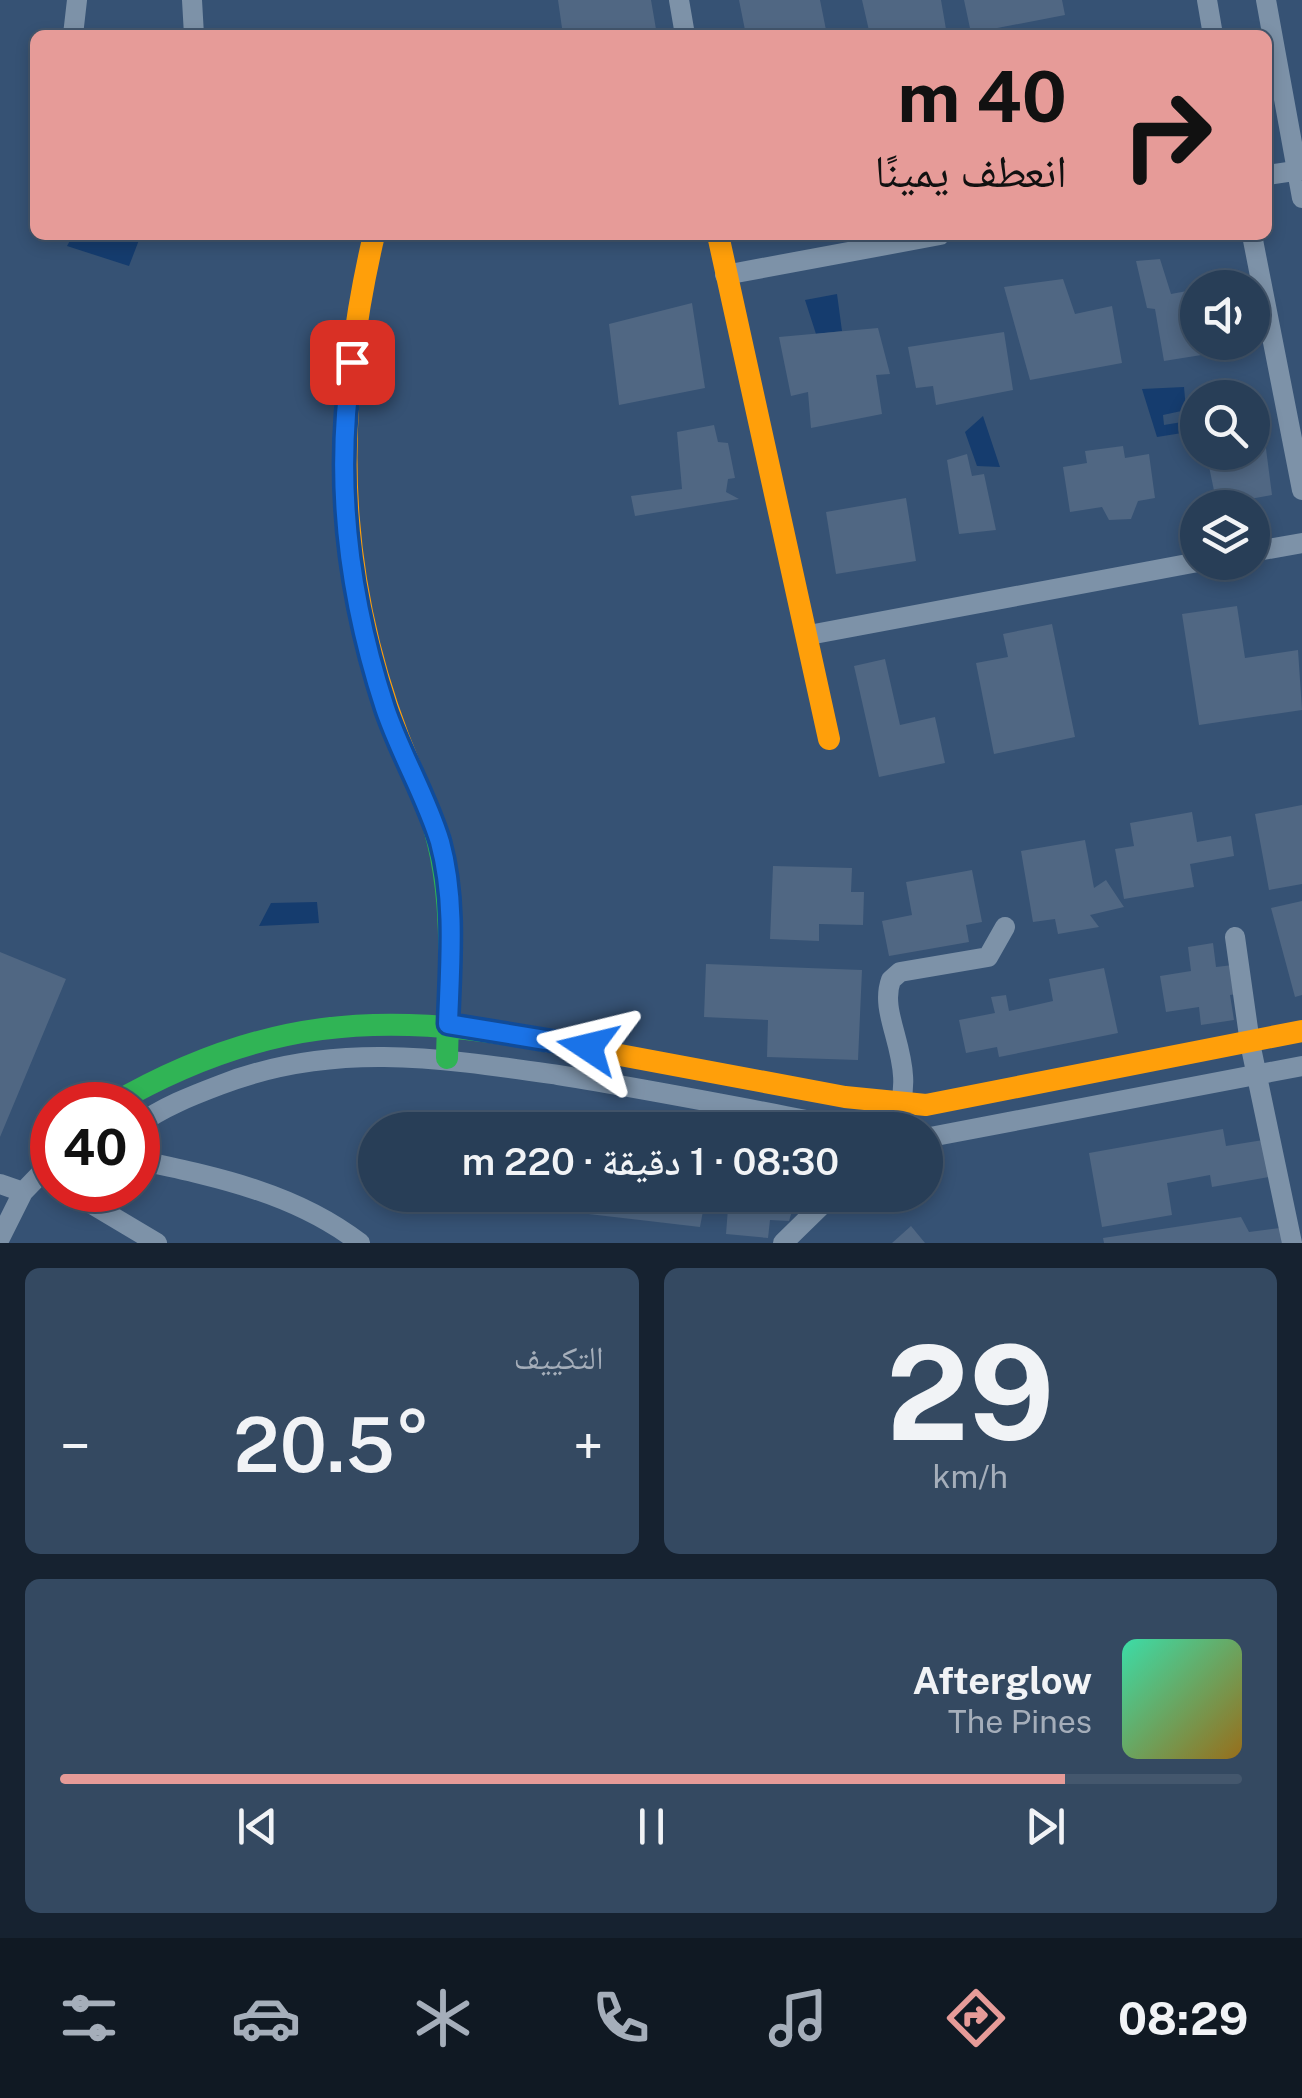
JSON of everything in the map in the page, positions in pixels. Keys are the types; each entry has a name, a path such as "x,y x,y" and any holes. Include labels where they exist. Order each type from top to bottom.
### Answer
{"street":[{"path":"74,30 77,0"},
{"path":"192,0 194,30"},
{"path":"679,0 684,30"},
{"path":"1206,0 1212,30"},
{"path":"1266,0 1272,30"},
{"path":"1272,31 1302,198"},
{"path":"1272,174 1299,170"},
{"path":"373,240 342,424 344,501 355,603 385,708 440,842 448,898 447,1058"},
{"path":"719,240 809,635 828,739"},
{"path":"724,275 913,240"},
{"path":"1253,240 1302,490"},
{"path":"1270,549 1302,543"},
{"path":"809,635 1180,565"},
{"path":"900,1112 904,1102 904,1065 888,999 891,980 900,972 988,958 1005,927"},
{"path":"1235,937 1250,1044 1260,1076 1292,1243"},
{"path":"150,1082 241,1045 320,1028 380,1021 448,1024 845,1096 904,1102 956,1101 1302,1031"},
{"path":"160,1112 184,1098 273,1066 366,1054 447,1058 755,1112"},
{"path":"943,1135 1302,1066"},
{"path":"160,1165 243,1183 331,1220 360,1243"},
{"path":"0,1184 22,1192"},
{"path":"0,1238 22,1192 30,1186"},
{"path":"105,1212 158,1243"},
{"path":"783,1243 815,1212"}],"water":[{"path":"70,240 139,240 129,266 67,246"},
{"path":"837,294 842,331 816,334 805,300"},
{"path":"1180,387 1180,411 1163,415 1164,425 1180,422 1180,433 1157,437 1142,389"},
{"path":"983,416 1000,467 977,466 965,432"},
{"path":"317,902 319,923 259,926 271,903"}],"building":[{"path":"558,0 651,0 656,30 562,30"},
{"path":"739,0 820,0 826,30 745,30"},
{"path":"862,0 941,0 946,30 869,30"},
{"path":"964,0 1062,0 1065,15 970,30"},
{"path":"1160,259 1171,294 1180,292 1180,358 1164,361 1155,309 1147,308 1136,261"},
{"path":"1063,279 1075,314 1112,306 1122,363 1030,380 1004,287"},
{"path":"692,303 705,388 619,405 609,324"},
{"path":"878,328 890,374 876,375 882,414 811,428 808,392 791,396 779,337"},
{"path":"1004,332 1013,390 936,405 933,386 916,388 908,347"},
{"path":"714,425 718,442 728,443 735,478 728,479 726,492 739,499 635,516 631,496 682,489 677,432"},
{"path":"1123,446 1125,458 1149,454 1155,498 1138,501 1131,519 1109,520 1102,507 1070,512 1063,467 1087,463 1085,451"},
{"path":"967,454 972,476 984,474 996,530 959,534 947,460"},
{"path":"1210,470 1269,470 1272,495 1270,490 1214,490"},
{"path":"906,498 916,561 836,574 826,512"},
{"path":"1237,606 1245,658 1298,650 1302,710 1199,725 1182,614"},
{"path":"1052,624 1075,737 994,754 976,663 1008,657 1003,634"},
{"path":"885,659 900,725 935,717 945,763 879,777 854,666"},
{"path":"1302,805 1302,884 1269,890 1255,814"},
{"path":"1192,812 1197,842 1231,836 1234,856 1190,864 1194,887 1124,899 1115,849 1134,846 1130,823"},
{"path":"1085,840 1094,888 1106,880 1124,907 1090,915 1099,927 1058,934 1055,919 1033,922 1021,851"},
{"path":"773,866 852,868 851,892 864,892 863,925 819,924 819,941 770,939"},
{"path":"972,870 982,922 966,925 969,942 889,956 882,921 912,915 906,882"},
{"path":"1302,901 1302,995 1295,997 1271,908"},
{"path":"1213,943 1216,967 1241,964 1245,993 1230,995 1234,1020 1201,1025 1199,1007 1166,1012 1160,976 1191,971 1188,947"},
{"path":"0,952 66,979 0,1137"},
{"path":"706,964 862,970 858,1060 767,1057 768,1020 704,1017"},
{"path":"1104,968 1118,1033 999,1057 997,1047 966,1053 959,1020 995,1013 991,997 1006,995 1009,1011 1053,1001 1049,979"},
{"path":"1223,1129 1226,1146 1263,1140 1269,1177 1212,1187 1210,1175 1167,1183 1172,1215 1102,1227 1089,1153"},
{"path":"571,1212 703,1212 700,1227"},
{"path":"728,1212 792,1212 789,1221 770,1220 768,1238 726,1234"},
{"path":"1241,1217 1249,1232 1280,1228 1282,1243 1104,1243 1103,1238"},
{"path":"911,1226 925,1243 892,1243"}],"traffic: fast":[{"path":"420,789 441,854 446,887 447,1058"},
{"path":"154,1082 218,1054 321,1029 428,1026 545,1041"}],"traffic: slow":[{"path":"373,240 350,378 346,448 349,516 357,585 371,653 392,721 420,789"},
{"path":"719,240 829,739"},
{"path":"545,1041 845,1097 926,1105 1302,1031"}],"route":[{"path":"352,362 342,424 344,501 355,603 385,708 440,842 448,898 448,1024 588,1047"}]}
